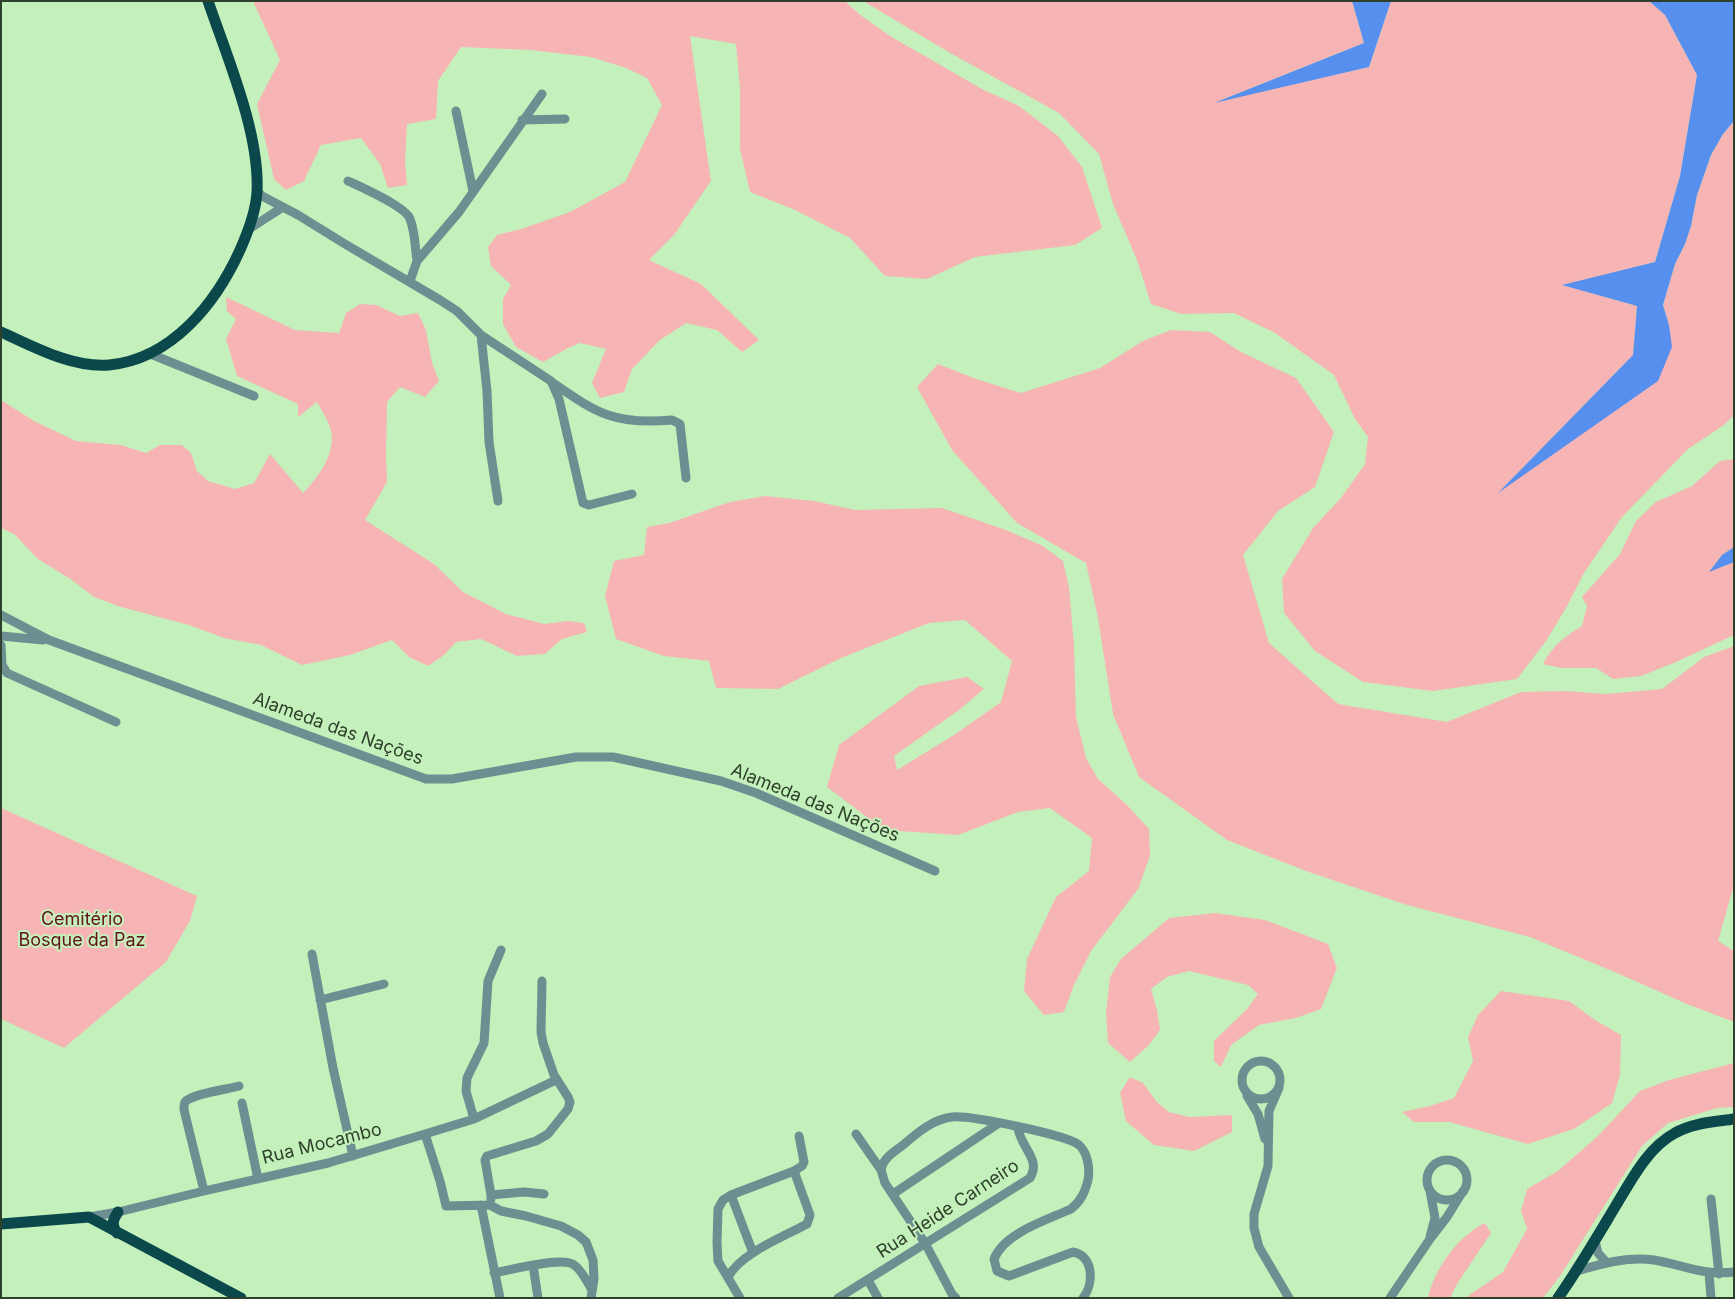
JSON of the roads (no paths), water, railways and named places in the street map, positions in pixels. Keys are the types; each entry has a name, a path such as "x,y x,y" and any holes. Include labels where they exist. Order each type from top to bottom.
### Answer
{"main road":[{"path":"1,332 70,360 94,365 125,362 148,353 166,343 187,327 206,309 226,279 248,229 257,191 248,120 208,1"},
{"path":"1558,1298 1594,1248 1628,1188 1658,1145 1674,1133 1685,1128 1734,1119"},
{"path":"117,1232 114,1229 113,1223 118,1212"},
{"path":"89,1217 241,1298"},
{"name":"Rua Mocambo","path":"1,1224 89,1217"}],"street":[{"path":"410,282 417,261 459,212 542,94"},
{"path":"456,111 473,191"},
{"path":"522,120 565,119"},
{"path":"348,181 399,207 408,214 412,225 417,261"},
{"path":"257,191 262,196 457,311 481,335 590,408 612,417 637,421 677,421 680,424 686,478"},
{"path":"248,229 283,207"},
{"path":"481,335 487,391 489,442 498,501"},
{"path":"148,353 254,396"},
{"path":"551,381 559,399 583,503 589,504 632,494"},
{"name":"Alameda das Nações","path":"1,615 49,640 426,779 452,779 576,757 613,757 721,781 756,793 935,871"},
{"name":"Alameda das Nações","path":"1,636 49,640"},
{"path":"1,644 2,665 8,673 116,722"},
{"path":"474,1119 466,1091 467,1078 484,1043 488,981 501,950"},
{"path":"312,954 333,1068 353,1156"},
{"path":"500,1298 494,1273 486,1205 491,1195 485,1160 489,1154 536,1141 548,1134 568,1109 570,1102 566,1092 556,1080 545,1054 541,1032 542,981"},
{"path":"320,1000 384,984"},
{"path":"1267,1149 1260,1120 1241,1083 1244,1070 1259,1061 1271,1064 1276,1069 1279,1075 1279,1088 1269,1111 1268,1166 1254,1214 1254,1228 1259,1247 1288,1298"},
{"name":"Rua Mocambo","path":"89,1217 118,1212 353,1156 474,1119 556,1080"},
{"path":"204,1191 184,1105 188,1100 198,1096 239,1086"},
{"path":"1246,1094 1251,1098 1263,1100 1270,1098 1279,1088"},
{"path":"242,1103 258,1178"},
{"path":"882,1170 888,1157 923,1128 952,1117 999,1123 1072,1140 1083,1150 1087,1160 1089,1174 1084,1195 1078,1204 1071,1209 1024,1230 1003,1244 994,1259 995,1267 1001,1274 1009,1276 1073,1252 1079,1253 1089,1264 1089,1285 1083,1298"},
{"path":"893,1194 999,1123"},
{"name":"Rua Heide Carneiro","path":"838,1298 1030,1178 1034,1171 1034,1163 1021,1139 1018,1127"},
{"path":"425,1134 446,1206 486,1205 501,1211 520,1214 551,1223 578,1235 586,1242 593,1260 594,1279 592,1294"},
{"path":"856,1134 882,1170 885,1183 925,1243 952,1296"},
{"path":"740,1298 718,1262 718,1209 723,1200 801,1167 803,1163 799,1136"},
{"path":"1390,1298 1447,1217 1466,1186 1466,1172 1463,1167 1452,1160 1439,1162 1430,1171 1428,1177 1435,1218 1430,1239"},
{"path":"728,1277 736,1266 753,1253 806,1224 810,1215 794,1171"},
{"path":"1430,1190 1446,1200 1453,1199 1463,1192"},
{"path":"491,1195 524,1192 544,1194"},
{"path":"731,1196 753,1253"},
{"path":"1711,1199 1714,1274 1712,1298"},
{"path":"1594,1248 1607,1263"},
{"path":"1577,1271 1607,1263 1640,1259 1653,1260 1714,1274 1734,1272"},
{"path":"494,1273 566,1261 573,1264 592,1294"},
{"path":"533,1265 538,1298"},
{"path":"868,1280 878,1298"}],"water":[{"path":"1352,1 1391,1 1369,67 1214,103 1364,43"},
{"path":"1649,1 1734,1 1734,121 1723,134 1711,155 1697,195 1691,226 1675,264 1663,305 1669,325 1672,347 1658,381 1498,493 1633,355 1637,306 1562,285 1655,262 1680,176 1697,75 1665,15"},
{"path":"1734,547 1734,562 1709,572 1722,555"}],"park label":[{"name":"Cemitério Bosque da Paz","path":"82,930"}]}
